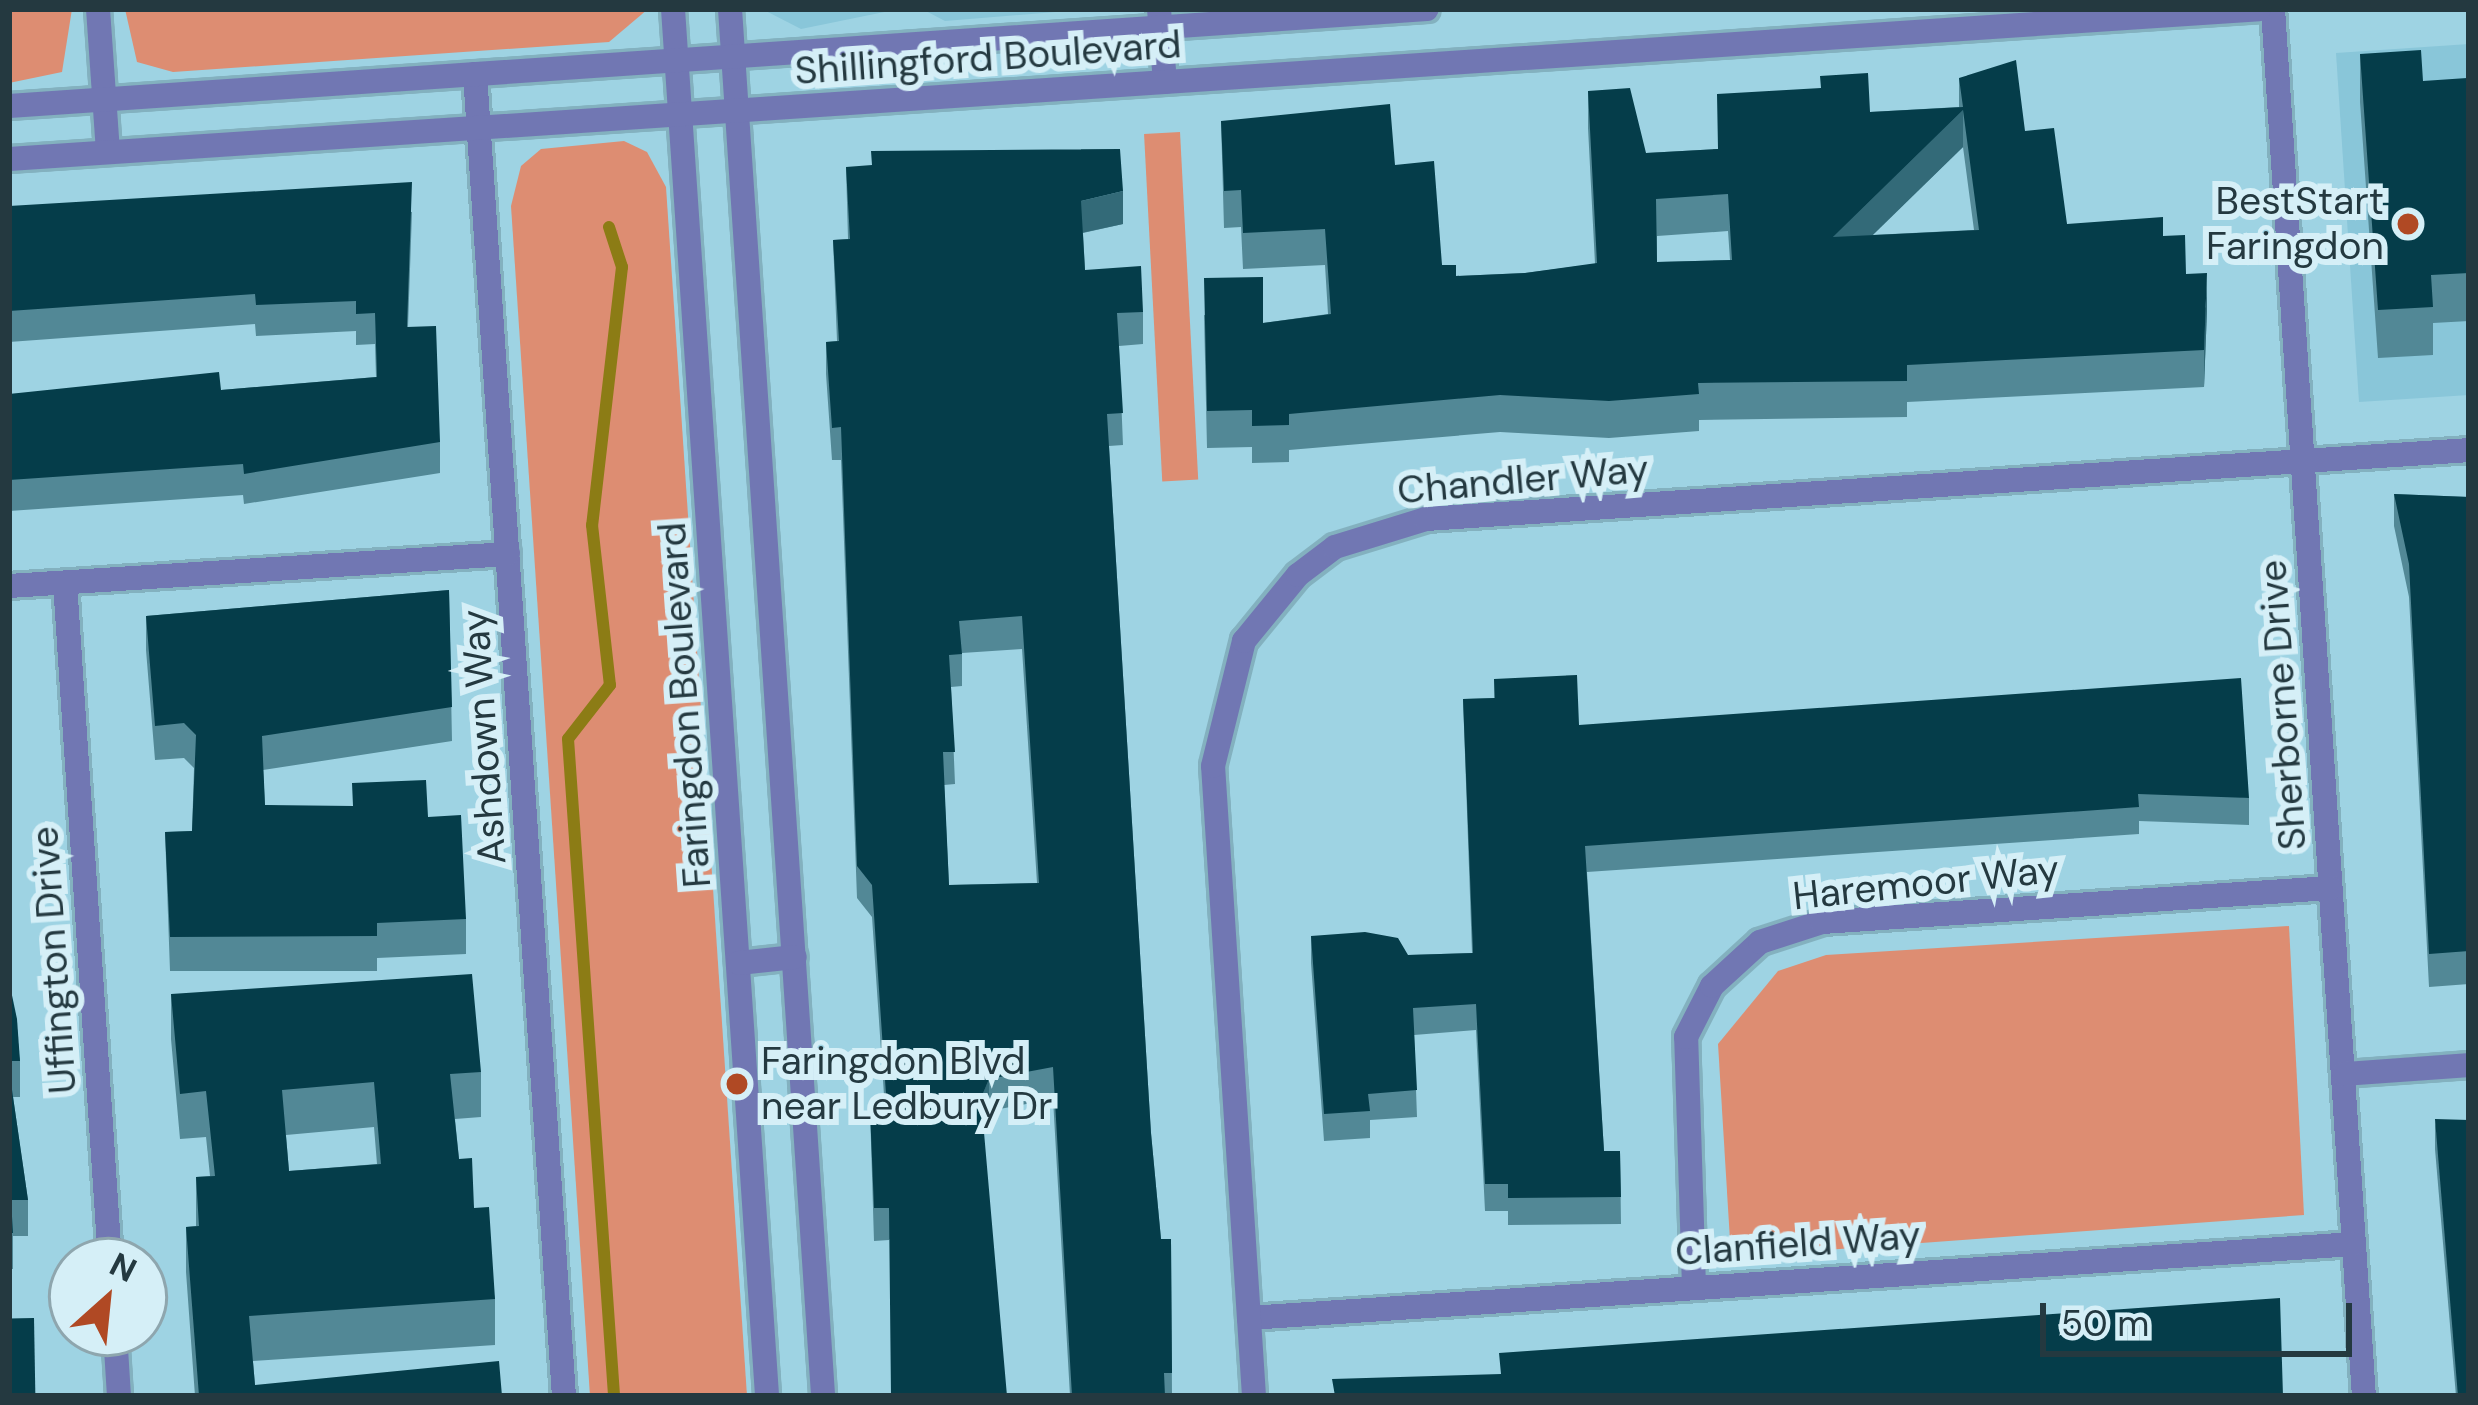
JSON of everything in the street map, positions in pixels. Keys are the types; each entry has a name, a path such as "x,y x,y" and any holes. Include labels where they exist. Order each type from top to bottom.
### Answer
{"street":[{"path":"98,9 108,152"},
{"name":"Faringdon Boulevard","path":"673,9 767,1396"},
{"path":"730,9 823,1396"},
{"name":"Shillingford Boulevard","path":"9,106 734,56 1160,18 1427,9"},
{"name":"Shillingford Boulevard","path":"9,158 2259,9"},
{"name":"Sherborne Drive","path":"2272,9 2364,1396"},
{"path":"1160,18 1165,82"},
{"name":"Ashdown Way","path":"475,74 564,1396"},
{"name":"Chandler Way","path":"1254,1396 1215,745 1244,641 1298,575 1335,547 1426,519 2469,450"},
{"path":"9,586 508,554"},
{"name":"Uffington Drive","path":"65,583 108,1237"},
{"name":"Haremoor Way","path":"1694,1287 1686,1037 1712,986 1760,942 1822,922 2330,888"},
{"path":"739,963 795,957"},
{"path":"2344,1074 2469,1065"},
{"name":"Clanfield Way","path":"1249,1318 2353,1244"},
{"path":"117,1357 119,1396"}],"shaded area":[{"path":"9,9 72,9 62,72 9,83"},
{"path":"125,9 648,9 609,42 173,72 137,62"},
{"path":"762,9 899,9 801,29"},
{"path":"922,9 1092,9 945,21"},
{"name":"BestStart Faringdon","path":"2469,44 2469,395 2359,402 2336,53"},
{"path":"1180,132 1198,480 1162,481 1144,134"},
{"path":"624,141 647,152 666,187 747,1396 590,1396 511,206 521,166 541,149"},
{"path":"2289,926 2304,1215 1731,1257 1718,1044 1778,971 1826,955"}],"building":[{"path":"2421,50 2423,81 2467,78 2469,273 2431,275 2433,307 2378,310 2360,54"},
{"path":"2016,60 2025,131 2054,128 2067,224 2163,217 2163,236 2185,235 2186,274 2207,273 2204,350 1907,365 1907,381 1698,383 1699,394 1609,401 1500,395 1289,414 1289,425 1252,426 1252,410 1207,411 1204,278 1263,277 1263,323 1331,314 1325,229 1243,233 1241,190 1224,191 1221,121 1390,104 1395,165 1434,161 1442,265 1456,265 1456,276 1525,273 1597,263 1588,91 1630,88 1646,153 1718,149 1717,94 1821,88 1820,76 1868,73 1870,112 1963,107 1959,78","holes":["1963,110 1979,230 1833,237","1728,194 1732,260 1657,262 1656,199"]},
{"path":"1120,149 1123,191 1081,201 1085,270 1141,266 1143,312 1117,313 1123,413 1107,414 1151,1133 1161,1239 1171,1239 1172,1373 1164,1373 1165,1396 1072,1396 1053,1067 989,1079 981,1098 1007,1396 891,1396 889,1208 874,1208 870,1110 887,1109 872,885 857,866 841,427 832,428 826,342 839,341 833,240 850,239 846,167 872,165 871,151","holes":["1022,616 1039,883 949,885 943,752 955,752 949,655 962,654 959,621"]},
{"path":"412,182 407,327 436,326 440,442 244,474 243,464 9,480 9,394 219,372 221,390 377,377 375,313 356,314 356,301 256,305 255,294 9,311 9,206"},
{"path":"2394,494 2469,497 2469,951 2429,954 2409,564"},
{"path":"449,590 452,707 262,736 265,805 353,806 352,783 426,780 428,817 461,815 466,919 377,923 377,936 170,937 165,832 192,831 196,735 184,723 155,726 146,616"},
{"path":"1577,675 1579,725 2241,678 2249,798 2138,794 2139,807 1585,846 1604,1151 1620,1151 1621,1197 1508,1198 1508,1184 1485,1184 1476,1004 1413,1008 1417,1090 1368,1094 1370,1111 1324,1114 1311,936 1365,932 1398,938 1408,955 1473,953 1463,699 1495,698 1494,679"},
{"path":"472,974 481,1072 450,1074 459,1159 472,1158 474,1208 489,1207 495,1299 249,1316 255,1385 499,1361 502,1396 199,1396 186,1227 199,1226 196,1177 215,1176 206,1091 180,1094 171,994","holes":["374,1082 381,1164 289,1171 282,1090"]},
{"path":"9,981 17,1019 20,1061 9,1061"},
{"path":"9,1069 28,1200 11,1200 13,1233 9,1233"},
{"path":"2435,1119 2469,1120 2469,1396 2458,1396"},
{"path":"2280,1298 2283,1396 1335,1396 1332,1379 1501,1374 1499,1353"},
{"path":"9,1318 34,1318 35,1396 10,1396"}],"waterway":[{"path":"609,227 622,267 592,525 610,685 568,739 614,1396"}],"place":[{"name":"BestStart Faringdon","path":"2408,224"},
{"name":"Faringdon Blvd near Ledbury Dr","path":"737,1084"}]}
